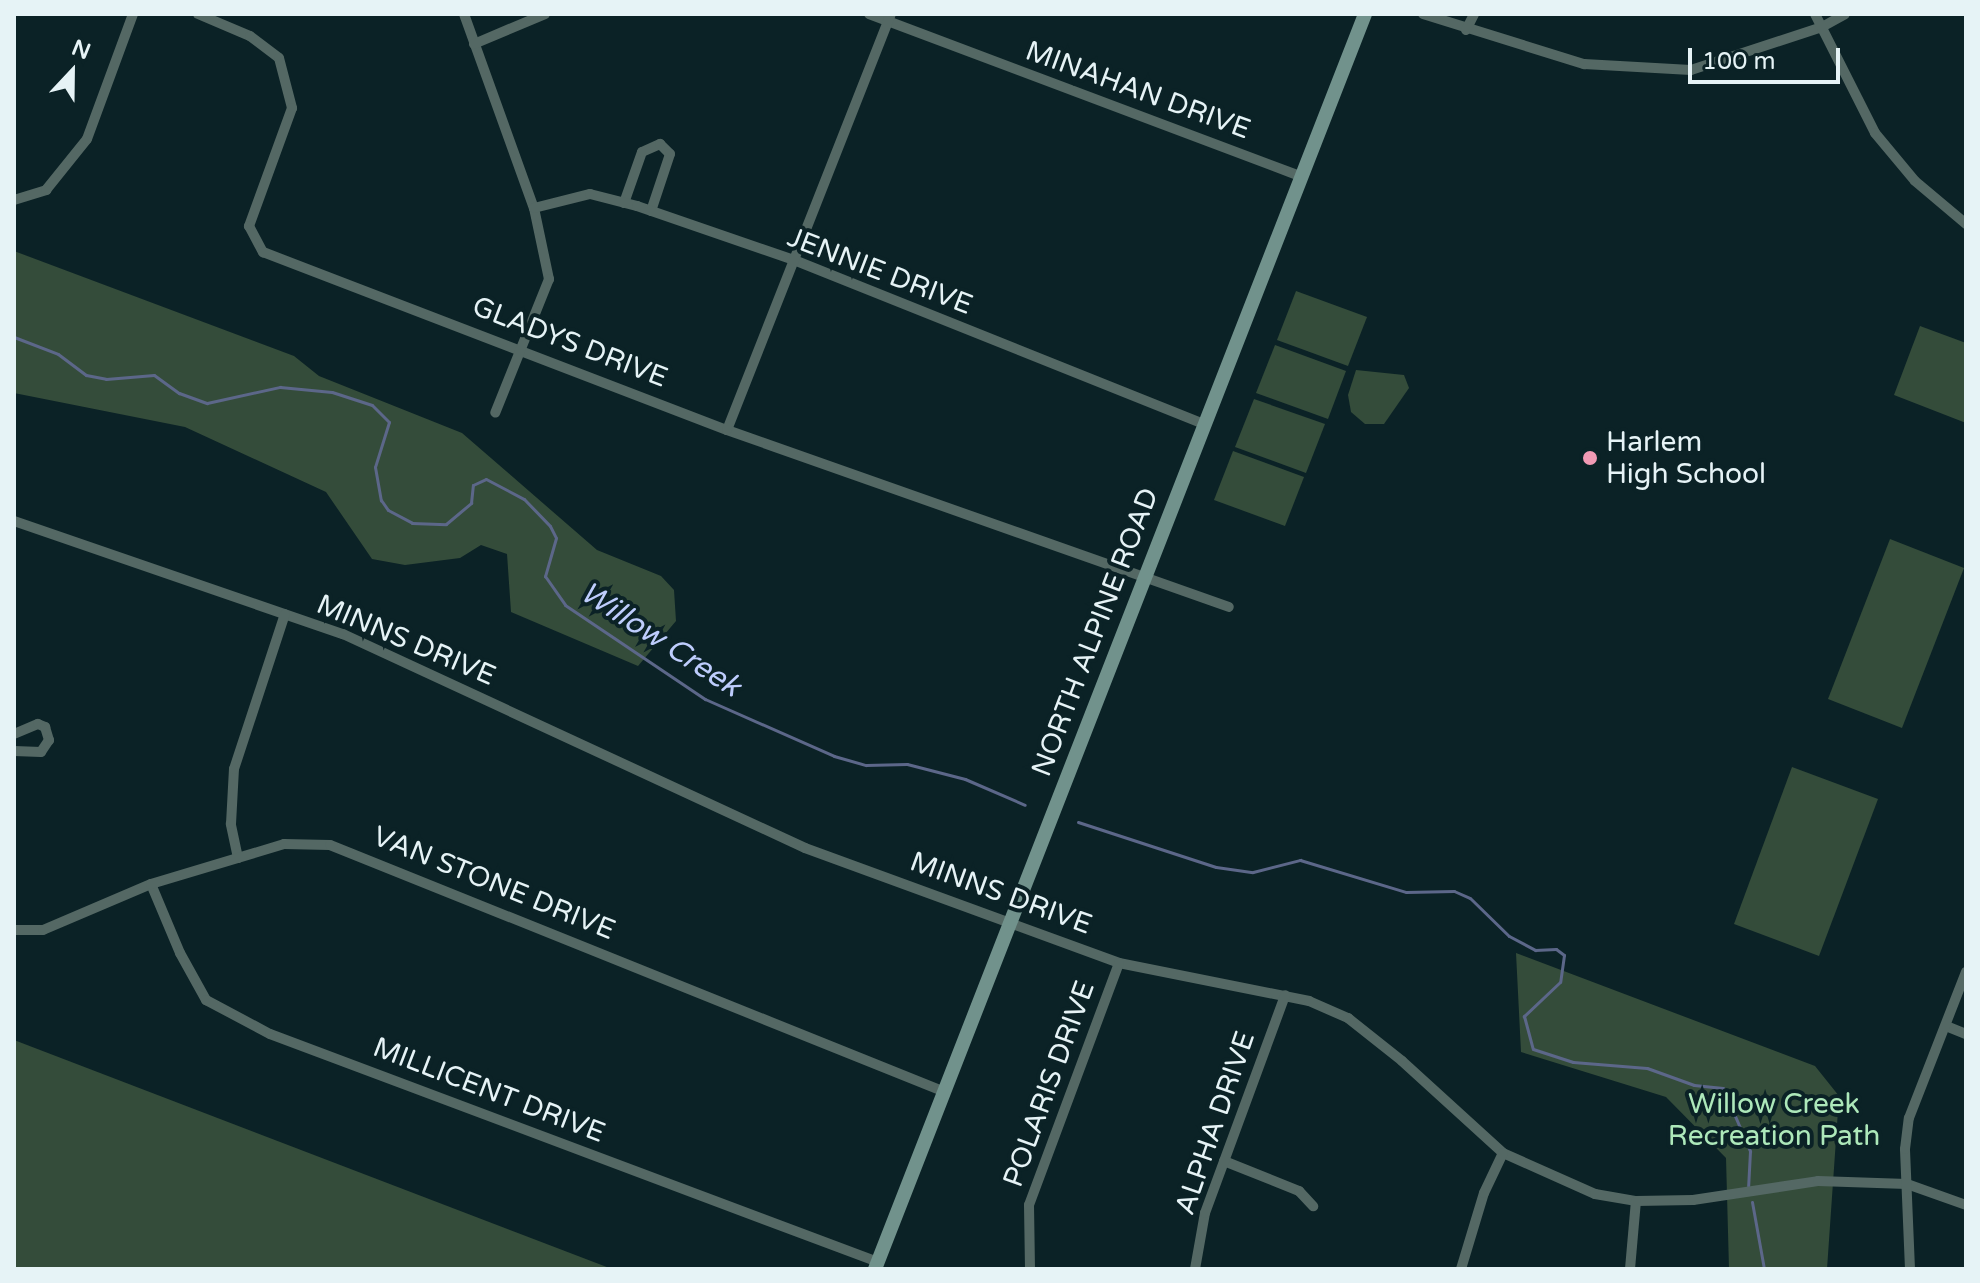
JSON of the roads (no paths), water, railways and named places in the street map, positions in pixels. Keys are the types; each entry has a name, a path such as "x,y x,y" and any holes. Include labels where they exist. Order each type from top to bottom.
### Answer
{"main road":[{"name":"NORTH ALPINE ROAD","path":"877,1266 1365,14"}],"street":[{"path":"14,200 46,190 87,139 133,14"},
{"name":"GLADYS DRIVE","path":"198,14 250,36 279,58 292,108 249,226 263,252 524,348 727,430 1229,607"},
{"path":"464,14 534,208 549,279 524,348 495,413"},
{"path":"474,44 545,14"},
{"name":"MINAHAN DRIVE","path":"869,14 889,18 1301,176"},
{"path":"1423,14 1466,30 1584,64 1691,70 1822,27 1845,14"},
{"path":"1466,30 1474,14"},
{"path":"1815,14 1875,133 1915,181 1966,224"},
{"path":"727,430 889,18"},
{"path":"624,203 642,152 660,144 670,154 651,211"},
{"name":"JENNIE DRIVE","path":"534,208 590,194 651,211 787,262 794,260 1203,424"},
{"name":"MINNS DRIVE","path":"14,521 343,634 805,848 1013,920 1119,963 1285,995 1348,1018 1503,1153 1595,1194 1636,1201 1735,1197 1818,1181 1907,1184 1966,1205"},
{"path":"238,858 231,824 234,769 285,614"},
{"path":"14,734 38,724 45,727 49,740 41,752 14,751"},
{"name":"VAN STONE DRIVE","path":"14,930 43,930 151,884 284,844 330,845 359,853 945,1092"},
{"name":"MILLICENT DRIVE","path":"151,884 180,953 206,1000 270,1034 877,1266"},
{"name":"POLARIS DRIVE","path":"1030,1269 1029,1205 1119,963"},
{"path":"1910,1269 1907,1184 1909,1118 1966,972"},
{"name":"ALPHA DRIVE","path":"1195,1269 1205,1213 1285,995"},
{"path":"1946,1026 1966,1034"},
{"path":"1461,1269 1484,1193 1503,1153"},
{"path":"1224,1161 1299,1191 1313,1206"},
{"path":"1630,1269 1636,1201"}],"waterway":[{"name":"Willow Creek","path":"14,337 58,354 86,375 106,379 154,375 179,393 207,403 280,387 332,392 372,405 389,422 375,467 381,500 388,510 412,523 446,524 471,503 473,485 486,479 524,499 550,526 556,538 545,576 565,605 705,699 834,756 866,765 907,764 965,779 1025,805"},
{"name":"Willow Creek","path":"1078,822 1216,867 1253,872 1300,860 1406,892 1454,891 1470,898 1509,936 1535,950 1556,949 1564,955 1560,982 1524,1016 1533,1049 1573,1062 1647,1068 1694,1085 1723,1088 1750,1151 1748,1186"},
{"name":"Willow Creek","path":"1752,1202 1764,1269"}],"place":[{"name":"Harlem High School","path":"1590,458"}],"park label":[{"name":"Willow Creek Recreation Path","path":"1774,1120"}]}
